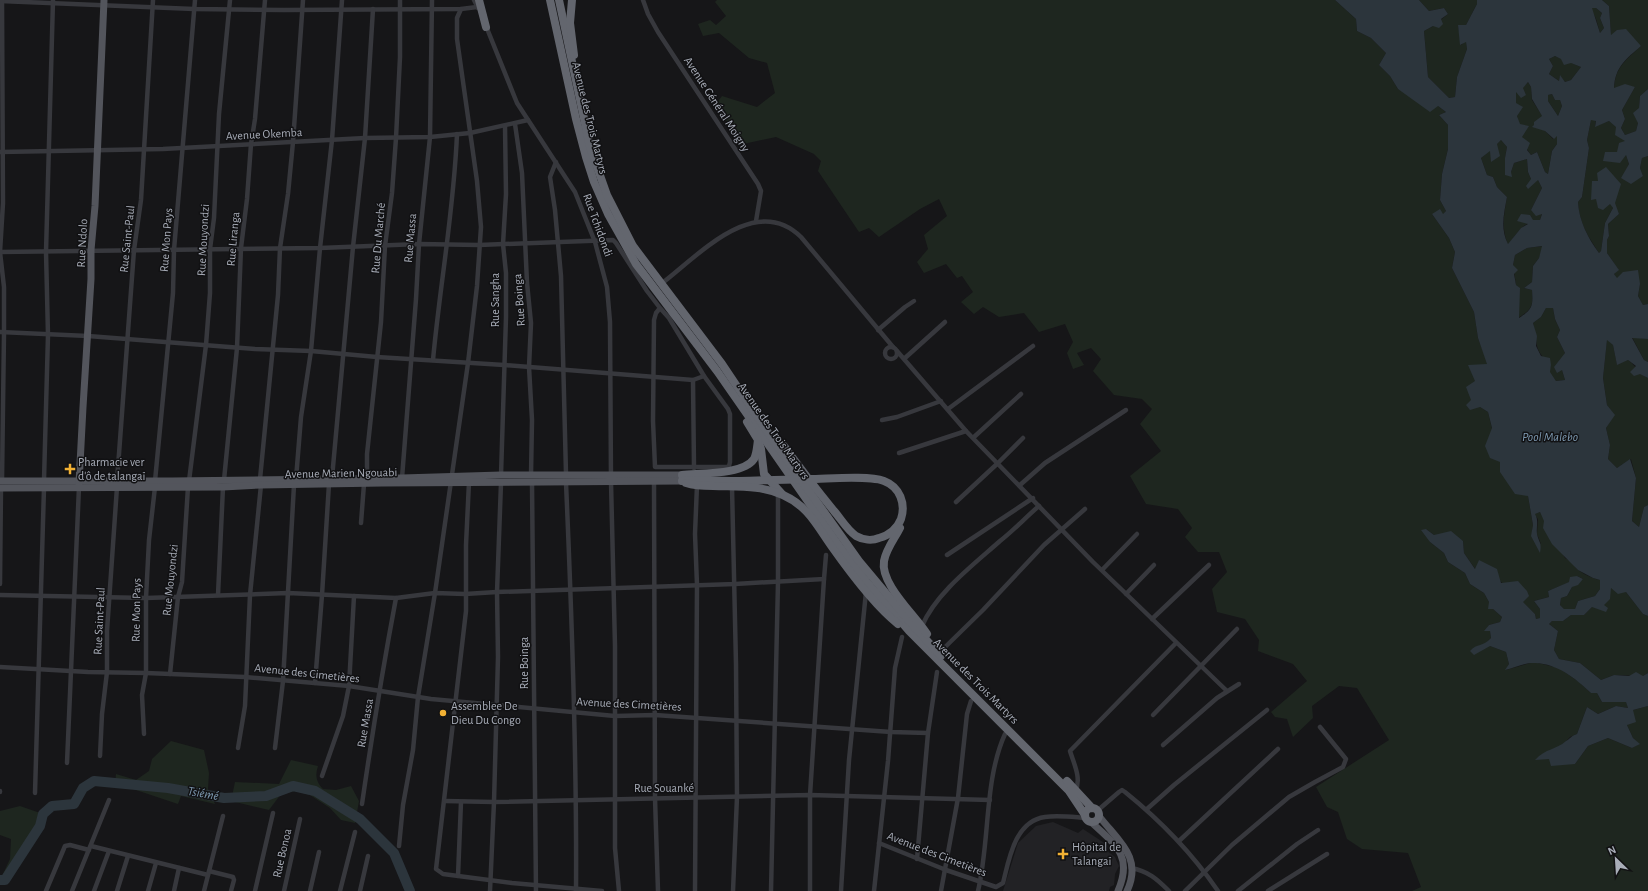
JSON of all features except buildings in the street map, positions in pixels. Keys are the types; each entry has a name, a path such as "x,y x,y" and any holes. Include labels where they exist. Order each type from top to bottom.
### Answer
{"highway":[{"name":"Avenue des Trois Martyrs","path":"550,0 576,119 594,182 614,226 636,264 764,437 839,546 866,581 909,631 1074,793 1096,812"},
{"name":"Avenue des Trois Martyrs","path":"559,0 566,42 578,87 590,147 607,195 633,246 722,364 859,561 910,622 1074,793 1087,818"},
{"path":"572,0 570,23 578,87"},
{"path":"478,4 486,27"},
{"path":"700,349 710,371 752,429 761,449 764,474 780,494"},
{"path":"748,403 758,412 850,531 861,538 876,539 889,534 898,528"},
{"path":"682,478 734,471 742,468 755,457 758,440"},
{"path":"682,478 818,478 872,475 889,479 900,490 905,503 904,518 885,557 884,571 892,586 922,626 940,654"},
{"path":"682,478 697,486 758,488 780,494 802,506 809,513 833,548 866,590 893,620 909,631"},
{"path":"1087,810 1096,812 1096,821 1087,818 1087,810"}],"main road":[{"name":"Rue Ndolo","path":"80,484 83,407 92,279 91,250 95,206 104,3"},
{"path":"366,481 402,478 451,480 501,474 531,479 566,474 611,478 682,478"},
{"name":"Avenue Marien Ngouabi","path":"1,484 188,484 451,480 501,483 531,479 566,483 611,478 654,481 682,478"},
{"name":"Avenue des Trois Martyrs","path":"1096,812 1125,848 1131,858 1133,868"},
{"name":"Avenue des Trois Martyrs","path":"1087,818 1119,850 1125,867"},
{"path":"1118,891 1125,867"},
{"path":"1127,891 1133,868"}],"street":[{"name":"Rue Saint-Paul","path":"100,756 102,714 107,672 107,631 117,484 134,250 141,200 153,0"},
{"name":"Rue Mon Pays","path":"144,734 142,695 146,673 146,598 149,540 173,293 174,250 195,0"},
{"name":"Rue Mouyondzi","path":"170,674 178,597 182,582 188,484 206,345 210,293 210,249 214,218 217,147 230,0"},
{"name":"Rue Liranga","path":"218,595 224,483 236,348 241,248 247,199 251,144 256,112 265,0"},
{"path":"238,748 245,706 245,677 250,595 278,295 280,248 288,194 293,142 303,0"},
{"path":"275,748 284,681 295,482 301,417 311,351 320,248 332,140 342,0"},
{"name":"Rue Du Marché","path":"361,523 366,481 367,446 377,357 385,246 392,193 400,57 400,0"},
{"name":"Rue Massa","path":"402,478 412,358 419,244 430,136 432,0"},
{"path":"0,584 2,332 4,287 0,252 1,1 104,3 153,8 194,9 373,10 461,9 478,4 474,0"},
{"name":"Avenue Général Moigny","path":"643,0 648,14 658,32 758,184 761,191 756,221"},
{"path":"35,793 48,335 46,252 53,2"},
{"path":"399,846 404,794 413,750 418,697 435,593 468,363 477,286 481,227 480,205 456,31 457,18 461,9"},
{"path":"315,683 331,481 365,138 373,10"},
{"name":"Rue Tchidondi","path":"486,27 511,90 528,120 575,192 595,242 607,287 610,322 611,373 615,848 619,891"},
{"name":"Avenue Okemba","path":"1,152 217,147 365,138 430,136 470,133 528,120"},
{"name":"Rue Boinga","path":"515,124 522,173 527,283 531,323 529,366 532,420 531,479 536,888"},
{"name":"Rue Sangha","path":"501,474 506,273 503,244 506,194 506,126"},
{"path":"434,360 456,164 457,134"},
{"path":"556,162 550,177 561,276 566,474"},
{"path":"661,284 720,238 736,228 756,221 772,221 783,224 794,230 881,334 904,358 966,431 974,437 1039,506 1126,594 1176,643 1228,690"},
{"path":"0,252 320,248 419,244 479,245 595,242 610,240 616,243 660,308 669,318 704,376 728,409 730,414 730,462 729,466 727,467 657,468 655,465 653,421 654,320 656,313 660,308"},
{"path":"878,330 905,307 914,302"},
{"path":"904,358 945,322"},
{"path":"2,332 88,336 236,348 311,351 377,357 529,366 693,380 704,376"},
{"path":"881,334 887,348 885,356 889,360 894,359 897,352"},
{"path":"948,409 1033,346"},
{"path":"887,348 893,347"},
{"path":"693,380 694,468"},
{"path":"974,437 1021,394"},
{"path":"882,420 898,417 941,401"},
{"path":"1020,485 1045,464 1126,410"},
{"path":"899,453 966,431"},
{"path":"956,502 1023,438"},
{"path":"654,481 656,586 655,715 658,891"},
{"path":"469,482 465,594 466,611 436,869 443,874 491,880 536,888 602,891"},
{"path":"490,891 498,657 497,592 501,483"},
{"path":"566,483 571,589 576,800 576,890"},
{"path":"67,763 80,484"},
{"path":"695,891 697,585 695,534 697,486"},
{"path":"732,487 735,584 737,797 733,891"},
{"path":"771,891 780,494"},
{"path":"947,555 1033,498"},
{"path":"922,626 930,608 972,564 1002,540 1039,506"},
{"path":"940,654 1022,567 1085,509"},
{"path":"1102,570 1137,534"},
{"path":"810,891 810,795 826,555"},
{"path":"1126,594 1154,565"},
{"path":"1152,619 1209,565"},
{"path":"0,595 146,598 288,593 396,598 435,593 465,594 533,590 614,589 824,579"},
{"path":"841,891 849,760 866,590"},
{"path":"322,776 343,716 349,686 354,596"},
{"name":"Rue Massa","path":"362,804 373,728 381,691 396,598"},
{"path":"1153,715 1237,629"},
{"path":"902,637 895,668 891,732 928,732"},
{"path":"1074,793 1078,776 1070,751 1176,643"},
{"name":"Avenue des Cimetières","path":"0,667 245,677 349,686 418,697 615,716 655,715 696,719 853,728 891,732 879,843 946,870 996,887 1003,883 1009,860 1018,836 1025,827 1035,820 1043,817 1054,816 1087,818"},
{"path":"917,859 928,732 937,672"},
{"path":"1163,745 1228,690 1239,684"},
{"path":"942,891 958,798 967,714 971,701"},
{"path":"1147,809 1174,785 1267,710"},
{"path":"1185,891 1232,845 1289,797 1343,767 1346,759 1320,728"},
{"path":"978,891 994,770 999,748 1005,734"},
{"path":"1179,841 1278,749"},
{"path":"1096,812 1122,790 1147,809 1179,841 1205,871 1218,891"},
{"name":"Rue Souanké","path":"445,801 494,802 810,795 990,800"},
{"path":"72,891 109,800"},
{"path":"458,876 461,802"},
{"path":"255,891 273,813"},
{"path":"204,891 223,816"},
{"name":"Rue Bonoa","path":"284,891 300,819"},
{"path":"1238,891 1297,844 1318,830"},
{"path":"340,891 355,832"},
{"path":"874,891 879,843"},
{"path":"46,891 64,847 68,844 109,851 180,868 233,877 234,880 231,891"},
{"path":"94,891 109,851"},
{"path":"310,891 319,852"},
{"path":"1268,891 1327,854"},
{"path":"117,891 128,856"},
{"path":"360,891 368,856"},
{"path":"148,891 156,862"},
{"path":"1125,867 1142,870 1153,876 1169,891"},
{"path":"174,891 180,868"}],"shaded area":[{"path":"717,0 1335,0 1356,19 1357,31 1371,38 1386,53 1379,65 1390,76 1398,89 1438,106 1446,112 1439,115 1448,125 1448,149 1442,174 1440,200 1446,211 1443,215 1432,214 1449,238 1455,252 1452,268 1474,312 1478,338 1488,364 1475,381 1480,407 1488,412 1500,462 1528,496 1533,525 1532,536 1541,544 1537,534 1538,519 1534,514 1540,512 1565,558 1582,573 1600,580 1600,589 1595,596 1578,601 1575,609 1564,609 1560,605 1561,598 1567,596 1572,587 1583,579 1577,576 1570,582 1548,591 1549,597 1534,601 1540,609 1541,618 1536,619 1535,614 1479,561 1476,570 1464,553 1463,541 1434,535 1426,529 1430,542 1444,553 1448,562 1465,573 1470,584 1484,593 1493,609 1502,617 1500,622 1489,625 1485,631 1490,630 1491,638 1485,644 1506,652 1509,664 1506,670 1534,662 1559,668 1579,682 1591,693 1597,693 1602,702 1626,701 1628,708 1616,706 1598,714 1587,707 1577,734 1570,737 1549,759 1575,764 1588,746 1608,738 1632,748 1639,744 1633,738 1627,725 1633,710 1648,706 1648,891 1412,891 1421,887 1408,853 1362,849 1347,839 1338,812 1327,807 1316,787 1389,740 1357,688 1339,686 1312,706 1313,718 1293,737 1287,719 1275,717 1271,712 1307,681 1293,664 1258,651 1259,640 1245,619 1217,612 1212,589 1227,572 1219,552 1198,552 1185,537 1192,528 1178,509 1146,504 1130,476 1161,451 1140,424 1152,409 1142,399 1114,395 1093,371 1101,359 1091,348 1077,353 1084,365 1073,369 1067,353 1073,342 1065,324 1039,332 1024,313 999,317 983,307 974,314 961,302 973,292 962,276 957,278 946,264 924,273 917,262 928,249 924,235 947,216 939,199 920,209 879,237 869,228 859,232 818,171 821,161 814,154 776,137 743,144 715,105 722,96 757,107 775,93 767,63 749,58 719,33 703,36 698,24 710,20 716,25 726,16 715,2"},
{"path":"1419,0 1477,0 1477,4 1466,25 1458,25 1461,45 1466,41 1467,49 1457,77 1455,97 1449,98 1428,77 1424,31 1448,14 1444,8 1429,11"},
{"path":"1602,0 1648,0 1648,89 1640,96 1636,131 1625,135 1621,128 1625,119 1622,110 1635,87 1614,89 1615,81 1622,64 1641,46 1611,36 1609,6"},
{"path":"1591,8 1596,8 1602,13 1600,18 1604,28 1600,33 1596,19"},
{"path":"1555,56 1581,67 1571,80 1565,82 1560,76 1559,81 1549,74 1553,66 1549,59"},
{"path":"1528,82 1531,87 1532,100 1543,117 1545,131 1553,139 1557,135 1557,144 1552,151 1548,174 1545,172 1537,152 1531,155 1523,141 1519,124 1516,107 1516,91 1526,95 1522,88"},
{"path":"1552,94 1555,100 1560,100 1562,106 1558,116 1548,101 1548,95"},
{"path":"1591,120 1596,120 1595,126 1609,121 1617,127 1626,141 1626,155 1629,164 1622,178 1643,176 1640,168 1642,158 1648,156 1648,304 1643,305 1638,296 1640,284 1617,279 1614,274 1618,269 1607,253 1607,240 1609,236 1608,224 1619,214 1598,181 1592,181 1596,199 1610,203 1613,208 1605,223 1601,251 1599,253 1582,223 1578,202 1582,197 1589,148 1587,140"},
{"path":"1501,140 1507,147 1505,158 1511,172 1514,163 1527,159 1528,172 1531,179 1538,180 1542,188 1531,210 1542,213 1540,220 1530,222 1521,228 1508,245 1504,233 1504,215 1507,197 1497,187 1493,177 1487,175 1481,158"},
{"path":"1543,246 1539,258 1533,266 1532,282 1524,288 1532,290 1531,307 1527,312 1518,318 1519,288 1516,285 1513,265 1515,255 1527,248"},
{"path":"1546,308 1553,308 1555,319 1560,330 1557,337 1565,353 1562,370 1565,380 1556,381 1549,372 1551,365 1541,354 1537,346 1533,323 1541,317"},
{"path":"1632,337 1648,339 1648,362 1644,360"},
{"path":"1607,339 1613,345 1617,364 1628,360 1648,378 1648,505 1644,507 1639,527 1632,521 1636,478 1631,459 1617,468 1608,459 1610,445 1606,428 1614,415 1607,405 1603,378"},
{"path":"1611,588 1626,592 1643,614 1648,616 1648,673 1643,676 1614,675 1601,680 1580,663 1559,659 1554,650 1558,631 1549,624 1552,621 1563,621 1571,615 1584,615 1592,607 1603,605"},
{"path":"171,741 204,750 209,773 208,789 215,804 181,796 178,804 115,783 116,774 136,780 149,771 152,759"},
{"path":"291,760 318,766 317,778 323,789 336,790 351,786 359,801 355,823 341,820 330,808 310,795 295,791 281,794 269,810 231,801 235,782 279,784"},
{"path":"20,806 43,814 12,876 2,876 10,859 11,839 0,835 0,811"},
{"name":"Hôpital de Talangaï","path":"1053,822 1078,833 1083,829 1109,846 1107,851 1115,857 1119,866 1115,874 1114,885 1110,887 1109,891 1003,891 1018,843 1036,826"}],"water":[{"name":"Pool Malebo","path":"1335,0 1419,0 1429,11 1444,8 1448,14 1441,19 1443,24 1439,28 1433,26 1424,31 1428,77 1449,98 1455,97 1457,77 1467,49 1466,42 1460,45 1458,25 1466,25 1477,4 1477,0 1602,0 1609,6 1611,35 1617,30 1626,29 1641,46 1622,64 1617,74 1614,88 1625,84 1635,87 1622,110 1625,119 1621,128 1625,135 1636,131 1638,123 1633,113 1639,108 1640,96 1648,89 1648,156 1642,158 1640,168 1643,176 1631,184 1621,178 1629,164 1626,155 1620,163 1603,161 1605,152 1617,152 1619,143 1625,141 1615,135 1616,127 1609,121 1595,127 1596,121 1591,120 1587,140 1589,148 1582,197 1578,202 1580,216 1585,229 1599,253 1601,251 1605,223 1613,208 1610,204 1603,210 1598,208 1596,199 1591,200 1592,181 1598,181 1597,173 1606,167 1621,184 1615,203 1619,214 1608,224 1609,236 1607,240 1607,253 1619,270 1614,274 1617,278 1623,272 1638,270 1640,284 1638,296 1643,305 1648,304 1648,339 1632,338 1644,360 1648,362 1648,378 1640,374 1634,376 1630,372 1636,366 1628,360 1617,365 1613,345 1607,340 1603,378 1607,405 1615,415 1606,428 1610,445 1608,459 1617,468 1630,459 1636,478 1632,521 1639,527 1644,507 1648,505 1648,616 1643,614 1626,592 1618,594 1611,588 1610,599 1604,605 1608,608 1606,612 1592,607 1584,615 1571,615 1563,621 1552,621 1549,624 1558,631 1554,650 1559,659 1580,663 1601,680 1614,675 1629,676 1636,672 1643,676 1648,673 1648,706 1633,710 1636,722 1627,725 1633,738 1640,744 1632,748 1608,738 1588,746 1575,764 1551,766 1549,759 1535,760 1543,753 1562,744 1577,734 1587,707 1598,714 1616,706 1628,708 1626,702 1602,702 1597,693 1591,693 1572,677 1551,666 1531,663 1505,670 1509,664 1506,652 1490,646 1474,655 1470,651 1491,638 1490,631 1484,631 1489,625 1500,622 1502,617 1493,609 1488,609 1489,602 1484,593 1470,584 1465,573 1448,562 1444,553 1430,542 1421,530 1426,529 1434,535 1451,531 1463,541 1464,553 1475,569 1479,560 1497,569 1501,583 1518,581 1527,591 1529,596 1523,602 1535,614 1536,619 1540,618 1540,609 1534,601 1549,597 1548,591 1569,582 1570,577 1577,576 1583,579 1578,585 1572,587 1567,596 1561,598 1560,605 1564,609 1575,609 1578,601 1595,596 1600,589 1600,580 1578,570 1552,544 1543,528 1544,521 1540,512 1535,514 1537,521 1537,534 1541,549 1540,553 1531,536 1533,525 1528,496 1515,494 1500,472 1500,462 1490,458 1485,446 1492,428 1488,412 1480,407 1470,410 1466,405 1471,400 1466,387 1475,381 1468,365 1487,364 1478,338 1474,312 1452,268 1455,252 1449,238 1432,214 1440,209 1443,214 1446,211 1440,200 1442,174 1448,149 1448,125 1439,115 1446,112 1438,106 1430,112 1398,89 1390,76 1379,65 1386,53 1371,38 1357,31 1356,19","holes":["1592,8 1596,8 1602,13 1600,18 1604,28 1600,33","1555,56 1561,59 1564,65 1571,63 1581,67 1571,80 1565,82 1560,75 1559,81 1549,74 1553,66 1549,59","1528,82 1531,87 1532,99 1542,116 1534,122 1532,127 1545,131 1554,139 1557,136 1557,144 1552,151 1548,174 1545,172 1537,152 1531,155 1527,150 1530,143 1522,137 1529,126 1520,124 1517,116 1523,107 1516,103 1516,92 1521,98 1526,95 1523,88","1552,94 1555,100 1560,100 1562,106 1558,116 1548,101 1548,95","1501,140 1507,147 1505,158 1505,175 1512,177 1511,172 1514,163 1527,159 1528,172 1531,179 1526,186 1528,189 1538,180 1542,188 1531,210 1536,216 1542,214 1540,220 1533,220 1530,215 1521,214 1517,221 1528,224 1521,228 1508,244 1503,227 1507,197 1497,187 1493,177 1487,175 1481,158 1490,151 1491,162 1500,156 1497,144","1542,246 1539,258 1533,266 1532,282 1524,288 1532,290 1532,304 1530,309 1519,318 1520,288 1516,285 1514,274 1518,270 1513,265 1515,255 1527,248","1546,308 1553,308 1555,319 1560,330 1557,337 1565,353 1554,367 1557,373 1562,370 1565,380 1556,381 1550,372 1550,358 1541,356 1536,346 1537,336 1533,323 1541,317"]}],"waterway":[{"name":"Tsiémé","path":"0,880 5,880 40,826 43,814 52,806 74,804 83,788 94,781 168,788 224,798 266,796 293,786 315,791 360,819 394,853 410,891"}],"place":[{"name":"Pharmacie ver d'ô de talangaï","path":"70,469"},
{"name":"Assemblee De Dieu Du Congo","path":"443,713"},
{"name":"Hôpital de Talangaï","path":"1063,854"}]}
